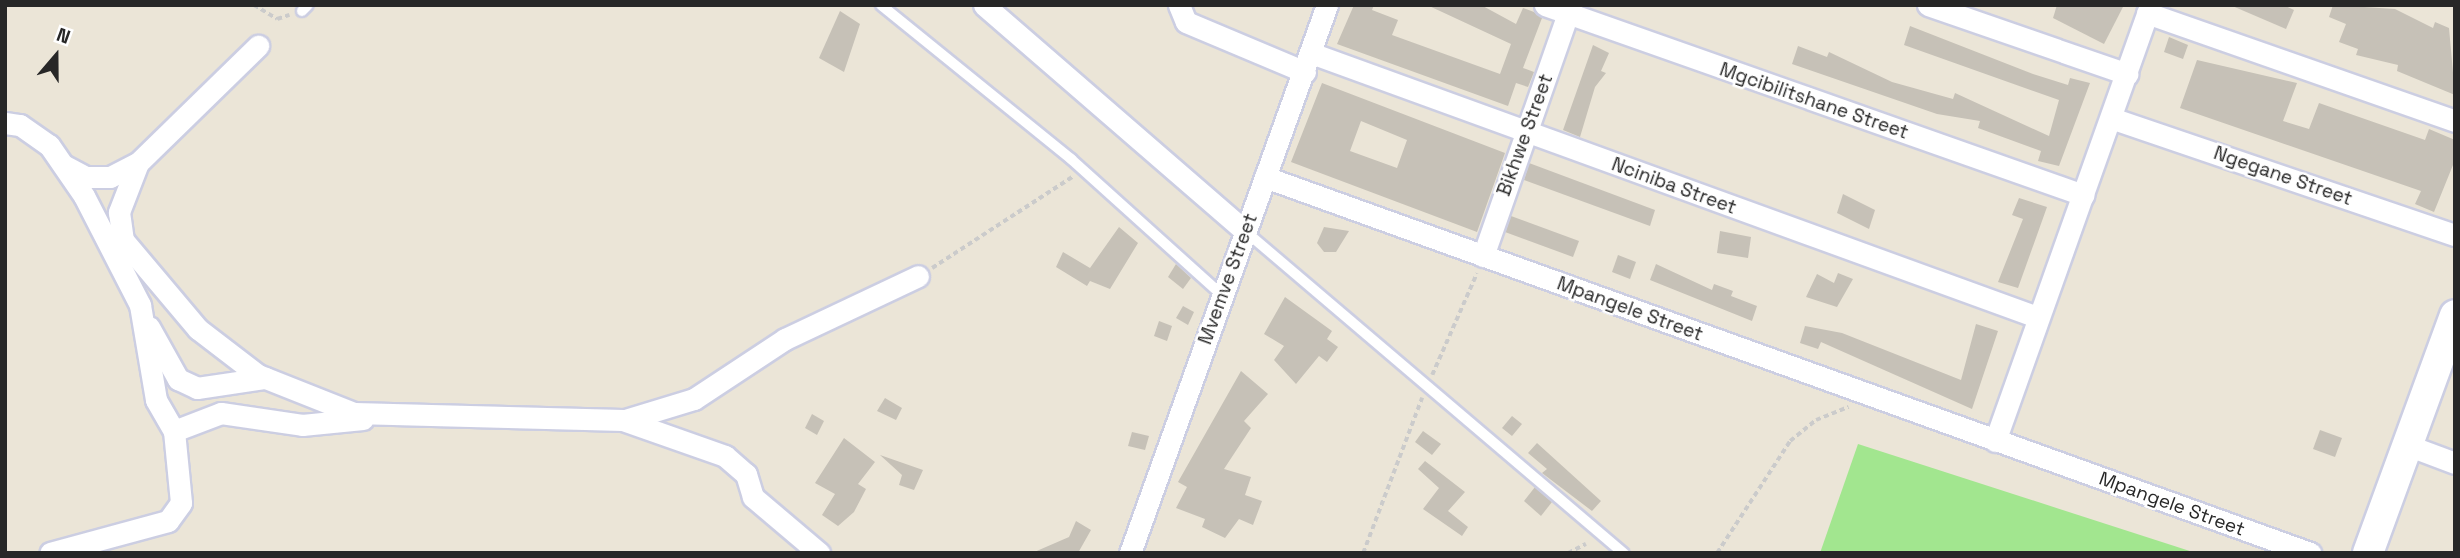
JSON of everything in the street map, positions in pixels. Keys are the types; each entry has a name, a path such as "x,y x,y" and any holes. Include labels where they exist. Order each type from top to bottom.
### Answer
{"street":[{"path":"984,5 1245,232"},
{"name":"Nciniba Street","path":"1179,5 1186,22 1524,132 2037,317"},
{"name":"Mvemve Street","path":"1130,553 1327,5"},
{"name":"Mgcibilitshane Street","path":"1545,5 1570,10 2083,195"},
{"path":"1928,5 2127,74"},
{"path":"1995,441 2148,9 2455,121"},
{"name":"Bikhwe Street","path":"1483,256 1524,132 1570,10"},
{"path":"63,165 86,177 110,177 138,163 258,46"},
{"name":"Ngegane Street","path":"2111,117 2455,235"},
{"path":"5,123 20,125 49,145 63,165 178,379 197,388 265,378"},
{"path":"138,163 119,212 124,240 198,329 265,378 354,413 624,421 725,456 746,474 753,498 818,553"},
{"name":"Mpangele Street","path":"1265,177 2309,553"},
{"path":"624,421 694,400 785,339 918,276"},
{"path":"50,553 168,522 181,503 174,431 156,400 140,305"},
{"path":"2368,553 2455,315"},
{"path":"174,431 221,413 302,425 382,415"},
{"path":"2407,445 2455,463"}],"lane":[{"path":"881,5 1084,170 1222,295"},
{"path":"1245,232 1625,553"}],"path":[{"path":"254,5 277,19 305,8"},
{"path":"918,276 1084,170"},
{"path":"1363,553 1426,384 1483,256"},
{"path":"1717,553 1802,428 1839,410 1881,400"},
{"path":"1568,553 1586,544"}],"green space":[{"path":"1858,444 2196,553 1820,553"}],"building":[{"path":"1354,5 1374,5 1372,10 1398,20 1392,35 1500,74 1511,44 1427,5 1481,5 1516,24 1523,8 1534,12 1542,18 1523,68 1534,72 1528,87 1516,83 1508,106 1337,44"},
{"path":"2057,5 2124,5 2104,44 2053,18"},
{"path":"2230,5 2283,5 2294,10 2286,29"},
{"path":"2333,5 2395,9 2433,28 2435,22 2449,28 2455,95 2397,71 2398,65 2356,55 2358,49 2339,42 2346,24 2329,17"},
{"path":"840,11 860,24 844,72 819,58"},
{"path":"1910,26 2033,74 2068,85 2070,78 2090,83 2059,166 2038,161 2041,151 1978,128 1980,121 1937,114 1792,64 1798,46 1827,57 1829,52 1892,82 1953,99 1955,93 2049,136 2059,100 1904,45"},
{"path":"2169,37 2188,45 2183,59 2164,52"},
{"path":"1593,45 1609,53 1601,71 1606,73 1595,87 1580,137 1563,130"},
{"path":"2197,60 2297,83 2283,121 2309,129 2319,103 2425,140 2429,129 2455,140 2455,160 2434,212 2415,204 2421,191 2180,108"},
{"path":"1322,83 1505,153 1477,232 1291,162","holes":["1361,121 1407,140 1397,168 1350,151"]},
{"path":"1529,163 1655,210 1650,226 1524,180"},
{"path":"1843,194 1875,210 1869,229 1837,213"},
{"path":"2019,198 2047,207 2018,288 1998,282 2023,219 2012,215"},
{"path":"1511,216 1579,241 1573,257 1505,232"},
{"path":"1119,227 1138,243 1110,289 1090,281 1087,286 1056,267 1063,252 1090,268"},
{"path":"1324,227 1349,231 1336,252 1324,252 1317,243"},
{"path":"1720,231 1751,237 1748,258 1717,253"},
{"path":"1618,255 1636,262 1630,279 1612,272"},
{"path":"1176,264 1191,278 1183,289 1168,277"},
{"path":"1656,264 1712,290 1714,284 1733,291 1731,296 1757,306 1752,321 1650,280"},
{"path":"1838,273 1853,279 1837,307 1806,297 1817,274 1834,283"},
{"path":"1285,297 1332,331 1327,339 1338,347 1327,362 1319,356 1296,384 1274,360 1284,346 1264,334"},
{"path":"1183,306 1194,312 1188,325 1176,318"},
{"path":"1159,321 1172,326 1167,341 1154,336"},
{"path":"1976,324 1998,331 1972,409 1821,342 1818,349 1800,343 1805,326 1842,333 1961,380"},
{"path":"1241,371 1268,394 1244,421 1251,428 1224,469 1251,477 1245,495 1262,501 1253,525 1239,519 1225,538 1202,527 1205,519 1176,508 1187,487 1178,482"},
{"path":"885,398 902,408 896,420 877,411"},
{"path":"812,414 824,421 817,435 805,428"},
{"path":"1512,416 1522,424 1512,436 1502,428"},
{"path":"2320,430 2342,438 2335,457 2313,449"},
{"path":"1423,431 1441,444 1432,455 1415,442"},
{"path":"1132,432 1149,436 1145,450 1128,446"},
{"path":"844,438 875,462 858,484 866,489 854,512 838,526 822,515 835,494 815,483"},
{"path":"1537,443 1601,501 1592,511 1542,473 1547,469 1528,453"},
{"path":"880,455 923,470 914,490 899,485 902,475"},
{"path":"1425,461 1465,492 1448,511 1468,527 1462,536 1423,509 1439,488 1418,469"},
{"path":"1535,487 1552,502 1541,516 1524,501"},
{"path":"1076,521 1091,530 1078,553 1032,553 1069,537"}]}
